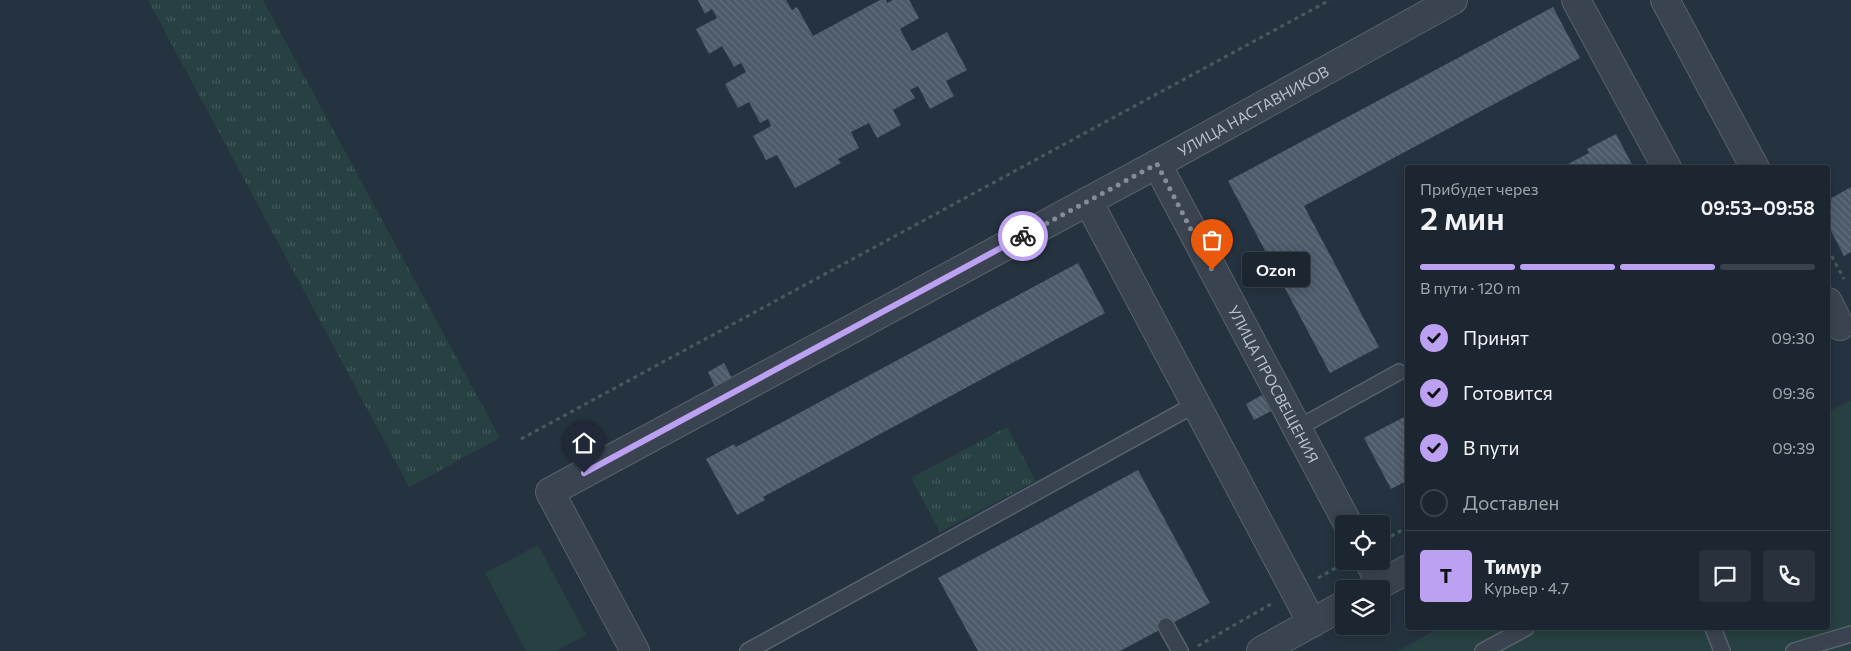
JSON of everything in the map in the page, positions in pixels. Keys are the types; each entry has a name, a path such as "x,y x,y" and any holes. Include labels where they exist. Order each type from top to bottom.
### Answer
{"street":[{"name":"УЛИЦА НАСТАВНИКОВ","path":"635,651 550,492 1157,164 1453,0"},
{"path":"1576,0 1665,165"},
{"path":"1665,0 1753,165"},
{"name":"УЛИЦА ПРОСВЕЩЕНИЯ","path":"1157,164 1343,515"},
{"path":"1088,201 1312,623"},
{"path":"1830,306 1840,327"},
{"path":"1374,578 1405,570"},
{"path":"1261,651 1335,609"}],"lane":[{"path":"1296,429 1399,372"},
{"path":"748,651 1196,404"},
{"path":"1166,626 1180,651"},
{"path":"1483,651 1522,630"},
{"path":"1714,630 1722,651"},
{"path":"1794,651 1851,634"}],"path":[{"path":"521,439 1330,0"},
{"path":"1830,253 1844,280"},
{"path":"1390,537 1405,529"}],"green space":[{"path":"148,0 263,0 500,438 409,487"},
{"path":"1851,400 1851,651 1398,651 1435,630 1830,630 1830,411"},
{"path":"1007,427 1036,481 940,532 911,478"},
{"path":"538,545 586,635 556,651 526,651 485,573"}],"building":[{"path":"698,0 786,0 792,10 797,7 813,36 880,0 886,0 887,3 893,0 909,0 919,18 900,29 912,51 947,32 967,70 946,81 954,96 930,109 918,86 910,90 915,98 893,110 901,125 877,138 869,123 851,132 859,148 838,159 841,163 795,188 777,155 766,160 753,136 771,126 768,119 760,123 749,102 738,108 725,84 746,72 741,63 734,67 722,46 709,54 696,29 717,18 712,9 705,14"},
{"path":"1553,7 1580,58 1304,206 1379,347 1330,373 1228,181"},
{"path":"1616,134 1632,165 1566,165 1589,153 1587,149"},
{"path":"1851,187 1851,252 1844,256 1830,229 1830,199"},
{"path":"1078,263 1105,313 763,497 765,500 737,515 706,459 734,444 736,447"},
{"path":"724,363 733,380 716,389 708,372"},
{"path":"1262,395 1271,411 1254,420 1246,404"},
{"path":"1405,417 1405,482 1391,489 1364,438"},
{"path":"1138,470 1210,603 1120,651 978,651 938,578"}],"way so far":[{"path":"1023,236 1157,164 1212,270"}],"place":[{"name":"Ozon","path":"1212,270"}],"route":[{"path":"584,473 1023,236"}]}
